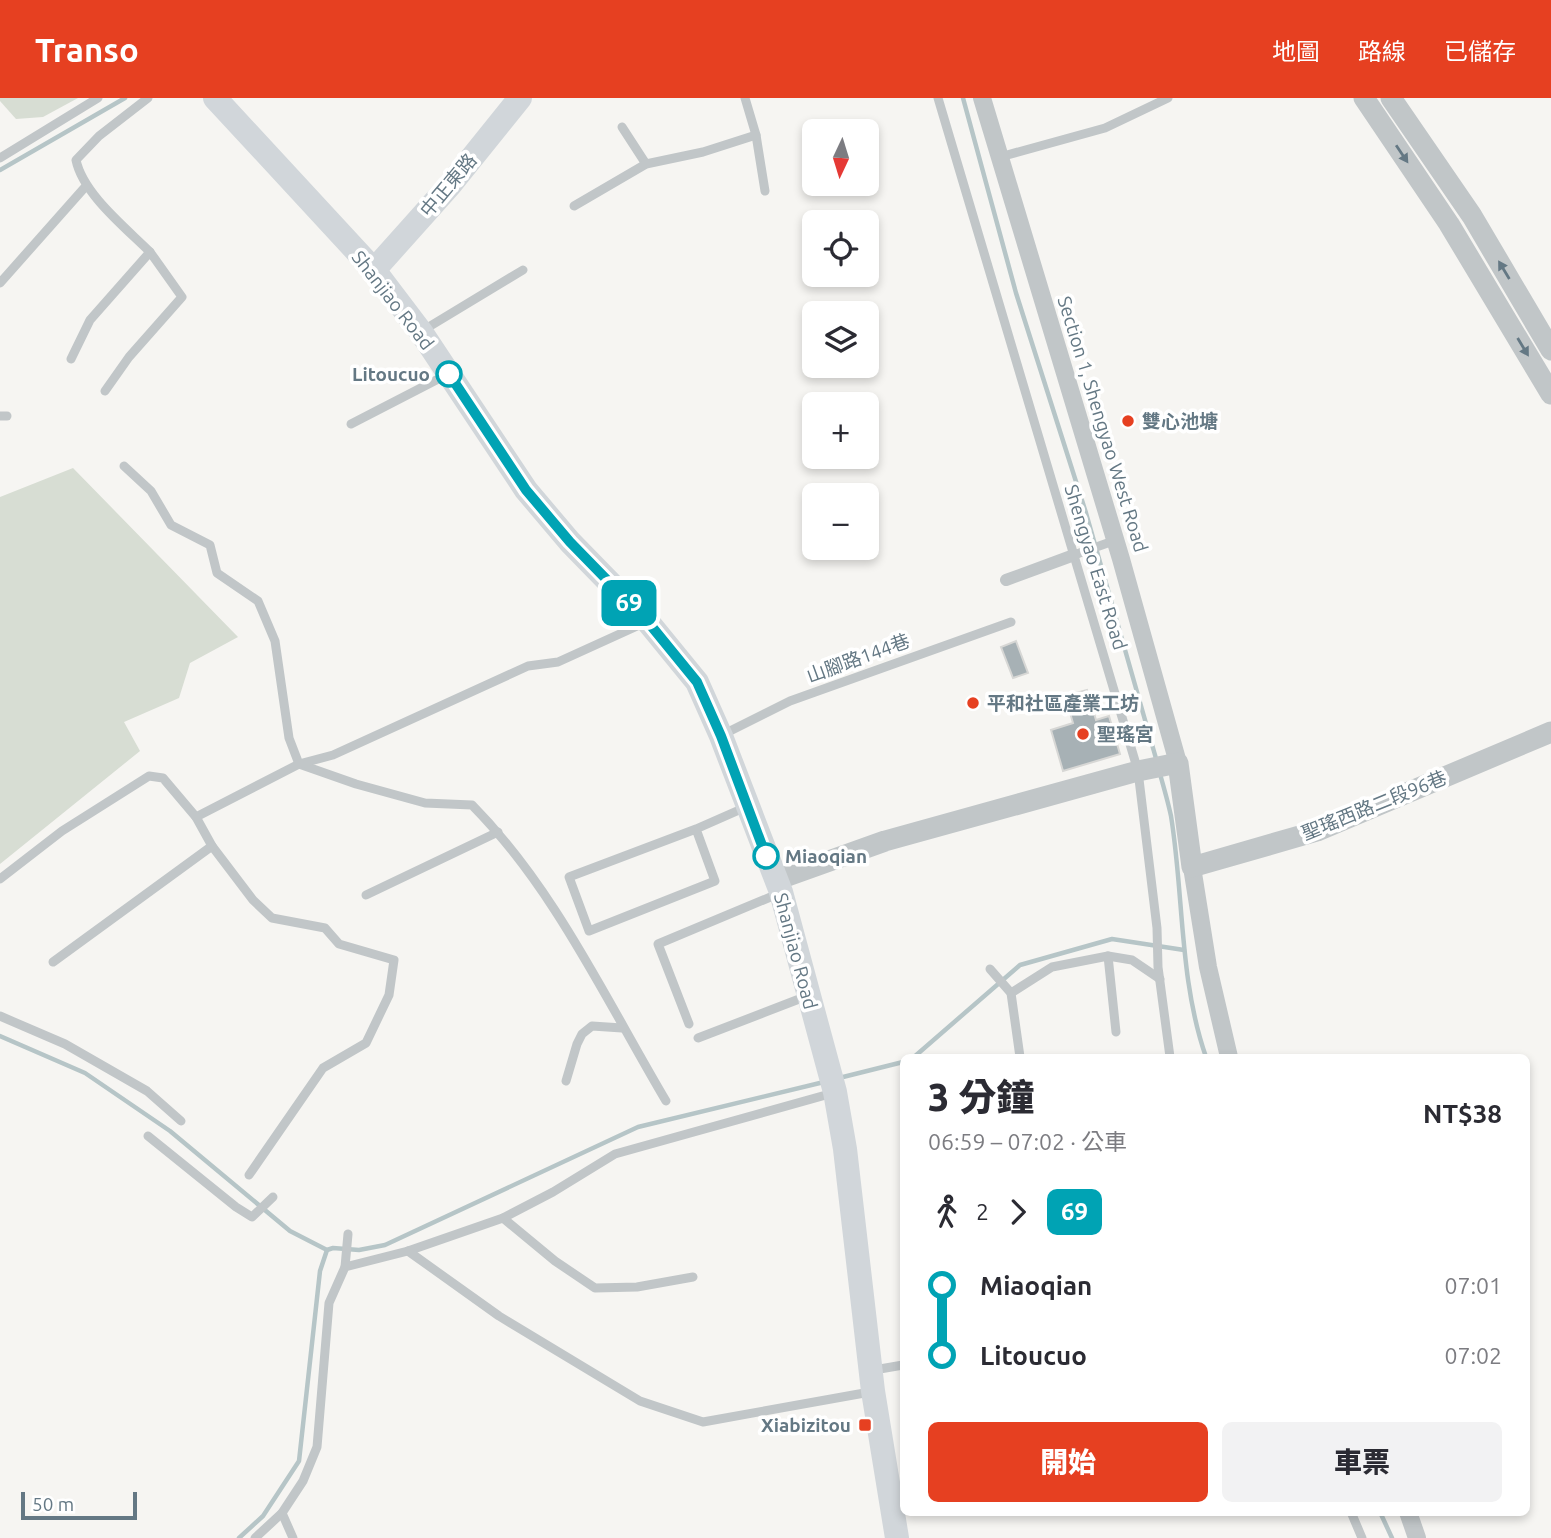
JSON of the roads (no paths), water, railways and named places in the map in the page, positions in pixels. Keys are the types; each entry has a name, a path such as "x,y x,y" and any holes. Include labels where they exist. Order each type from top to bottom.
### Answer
{"main road":[{"name":"Shanjiao Road","path":"215,98 374,270 421,332 526,490 570,542 648,622 697,682 721,736 779,886 832,1081 845,1149 872,1381 897,1538"},
{"name":"中正東路","path":"374,270 450,185 513,100"}],"street":[{"name":"Section 1, Shengyao West Road","path":"982,98 1116,540 1178,763"},
{"path":"1364,98 1449,224 1551,394"},
{"path":"1391,98 1472,216 1551,350"},
{"path":"1006,580 1074,555"},
{"name":"聖瑤西路二段96巷","path":"1192,867 1317,831 1551,732"},
{"path":"779,886 885,841 1141,770 1178,763 1208,967 1228,1054"},
{"path":"1409,1516 1417,1538"}],"lane":[{"path":"0,158 98,98"},
{"path":"105,391 130,357 182,297 150,252 86,186 76,160 148,98"},
{"path":"745,98 757,135 765,191"},
{"name":"Shengyao East Road","path":"938,98 1141,770 1157,928 1158,967 1170,1054"},
{"path":"1000,157 1105,128 1168,98"},
{"path":"622,127 646,164"},
{"path":"574,206 646,164 690,155 757,135"},
{"path":"0,283 86,186"},
{"path":"71,359 90,320 150,252"},
{"path":"421,332 523,270"},
{"path":"351,424 448,373"},
{"path":"124,466 150,491 171,526 211,545 217,573 258,601 275,641 289,737 299,764"},
{"path":"1074,555 1116,540"},
{"path":"196,817 299,764 333,755 528,666 558,662 648,622"},
{"name":"山腳路144巷","path":"721,736 790,701 1011,622"},
{"path":"299,764 356,784 425,803 472,805 498,832 551,904 666,1101"},
{"path":"0,879 62,831 149,776 163,778 196,817 212,846 253,900 272,918 326,928 339,944 394,960 389,995 366,1043 323,1068 249,1175"},
{"path":"696,830 715,881 589,931 569,877 696,830 747,807"},
{"path":"366,895 498,832"},
{"path":"53,962 212,846"},
{"path":"689,1024 658,944 779,886"},
{"path":"1012,993 1052,967 1108,956 1132,960 1160,979"},
{"path":"1108,956 1116,1032"},
{"path":"990,969 1012,993 1020,1054"},
{"path":"698,1038 808,996"},
{"path":"0,1016 65,1044 147,1091 181,1121"},
{"path":"566,1081 582,1034 592,1026 622,1028"},
{"path":"345,1267 408,1251 503,1218 615,1154 832,1081"},
{"path":"148,1136 252,1217 273,1197"},
{"path":"503,1218 555,1261 596,1288 637,1287 693,1277"},
{"path":"255,1538 282,1513 303,1481 317,1447 329,1303 345,1267 348,1234"},
{"path":"408,1251 499,1316 640,1401 703,1422 872,1381 900,1367"},
{"path":"282,1513 293,1538"},
{"path":"1352,1516 1362,1538"}],"waterway":[{"path":"0,170 125,98"},
{"path":"963,98 1016,293 1086,513 1157,762"},
{"path":"1160,774 1171,816 1186,968 1197,1028 1205,1054"},
{"path":"917,1054 1020,965 1112,939 1184,950"},
{"path":"0,1036 85,1073 170,1131 290,1231 327,1250 359,1250 385,1245 638,1127 824,1082"},
{"path":"839,1078 900,1063"},
{"path":"239,1538 263,1516 299,1461 320,1271 327,1250"},
{"path":"1382,1516 1392,1538"}],"place":[{"name":"Litoucuo","path":"449,374"},
{"name":"雙心池塘","path":"1128,421"},
{"name":"平和社區產業工坊","path":"973,703"},
{"name":"聖瑤宮","path":"1083,734"},
{"name":"Miaoqian","path":"766,856"},
{"name":"Xiabizitou","path":"865,1425"}]}
